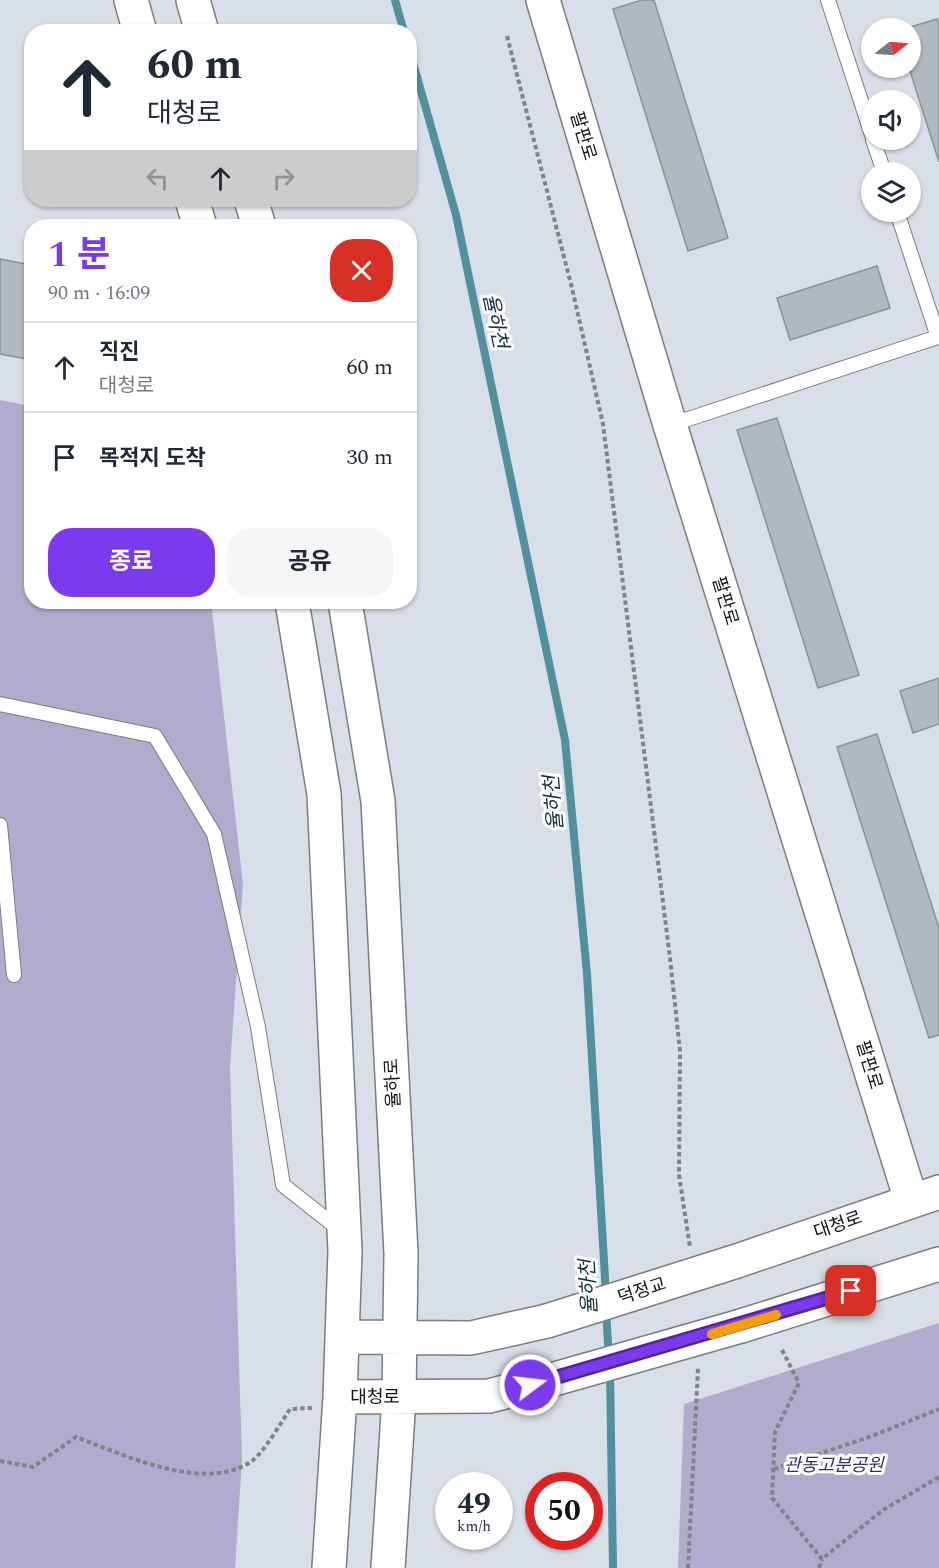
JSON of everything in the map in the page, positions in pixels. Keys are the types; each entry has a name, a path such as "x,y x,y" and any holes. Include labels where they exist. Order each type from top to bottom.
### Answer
{"main road":[{"path":"131,0 138,24"},
{"path":"193,0 200,24"},
{"name":"팔판로","path":"543,0 670,424 925,1196"},
{"path":"293,609 324,794 344,1233 343,1337 329,1568"},
{"name":"율하로","path":"346,609 378,801 401,1253 399,1398 388,1568"},
{"name":"대청로","path":"737,1261 925,1196"},
{"name":"덕정교","path":"401,1340 471,1338 548,1321 737,1261"},
{"name":"대청로","path":"340,1402 489,1396 741,1326 939,1264"},
{"path":"343,1337 401,1340"}],"lane":[{"path":"828,0 861,101"},
{"path":"670,424 938,337 900,222"},
{"path":"0,704 155,736 214,834 258,1027 283,1185 344,1233"},
{"path":"0,825 14,975"}],"path":[{"path":"507,36 572,288 603,424 680,1051 680,1175 692,1257"},
{"path":"782,1350 799,1383 775,1432 772,1498 822,1559"},
{"path":"688,1568 698,1364"},
{"path":"0,1461 33,1467 76,1437 163,1469 223,1473 252,1461 290,1410 340,1402"},
{"path":"774,1469 872,1436 939,1409"},
{"path":"819,1568 822,1559 883,1510 939,1477"}],"green space":[{"path":"0,400 24,405 24,609 212,609 243,884 230,1067 242,1459 235,1568 0,1568"},
{"name":"관동고분공원","path":"939,1323 939,1568 678,1568 684,1404"}],"building":[{"path":"642,0 654,0 728,238 688,251 613,9"},
{"path":"937,19 939,24 939,162 921,106 921,90 916,90 912,78 921,78 921,24"},
{"path":"0,259 24,264 24,358 0,354"},
{"path":"877,266 890,308 790,340 777,298"},
{"path":"777,418 859,675 818,688 737,430"},
{"path":"939,678 939,724 913,733 900,691"},
{"path":"877,734 939,928 939,1035 929,1038 837,747"}],"waterway":[{"name":"율하천","path":"395,0 402,24"},
{"name":"율하천","path":"417,77 456,215 565,740 587,974 606,1295"},
{"name":"율하천","path":"606,1311 609,1358"},
{"name":"율하천","path":"610,1371 613,1568"}],"slow traffic":[{"path":"712,1334 776,1315"}],"route":[{"path":"530,1385 741,1326 851,1291"}]}
